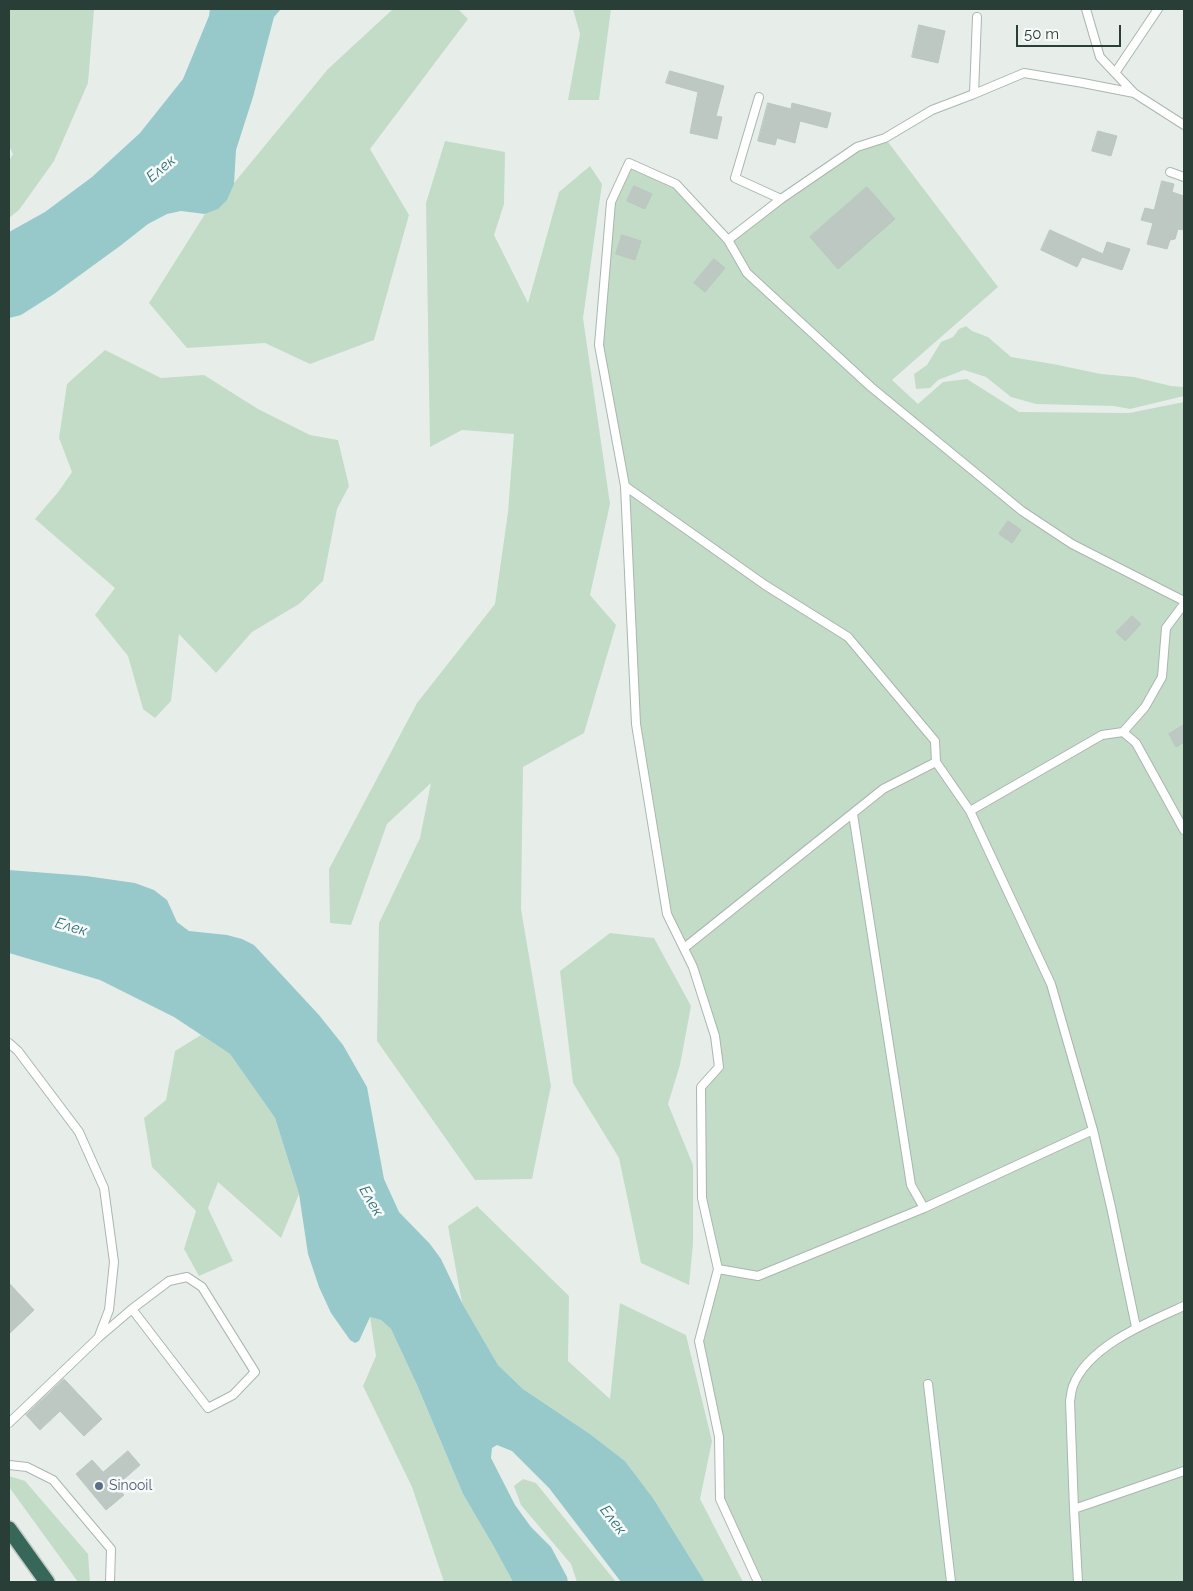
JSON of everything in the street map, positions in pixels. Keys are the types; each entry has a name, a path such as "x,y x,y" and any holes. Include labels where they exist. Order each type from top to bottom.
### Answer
{"highway":[{"path":"9,1529 47,1582"}],"lane":[{"path":"1086,9 1100,57 1134,93 1184,125"},
{"path":"1115,73 1158,9"},
{"path":"974,94 977,17"},
{"path":"728,240 781,199 857,147 885,138 932,110 1024,73 1134,93"},
{"path":"759,97 735,178 781,199"},
{"path":"758,1582 720,1500 719,1437 699,1341 718,1269 702,1198 701,1087 719,1066 715,1036 694,967 667,914 636,724 625,486 599,345 611,202 629,163 676,184 728,240 747,273 754,280 871,387 1022,511 1072,544 1184,602 1166,628 1162,677 1145,707 1123,732 1102,735 970,811"},
{"path":"1170,172 1184,177"},
{"path":"625,486 766,585 848,637 935,741 936,762 970,811 1051,984 1093,1130 1136,1327"},
{"path":"1123,732 1136,743 1184,830"},
{"path":"684,948 883,790 936,762"},
{"path":"853,814 911,1185 924,1208"},
{"path":"9,1044 18,1051 80,1132 104,1188 114,1262 109,1310 98,1338"},
{"path":"718,1269 758,1276 924,1208 1093,1130"},
{"path":"9,1423 98,1338 132,1309 169,1281 187,1277 202,1287 255,1372 233,1395 208,1408 132,1309"},
{"path":"1078,1582 1070,1401 1072,1388 1077,1377 1092,1357 1136,1327 1184,1306"},
{"path":"928,1384 951,1582"},
{"path":"9,1465 26,1467 53,1480 111,1549 110,1582"},
{"path":"1074,1509 1184,1471"}],"green space":[{"path":"9,9 94,9 88,83 54,161 19,210 9,218 9,161 13,154 9,146"},
{"path":"393,9 458,9 468,19 370,149 409,215 374,340 310,364 265,343 187,348 149,303 205,214 224,203 234,183 328,69"},
{"path":"573,9 611,9 599,100 568,100 580,34"},
{"path":"885,138 998,287 892,380 918,404 943,382 967,379 1019,412 1129,413 1184,402 1184,1582 758,1582 720,1499 719,1437 699,1341 718,1269 702,1198 701,1087 719,1066 693,967 667,914 636,724 625,486 599,345 611,202 629,163 676,184 729,240 857,147"},
{"path":"445,141 505,152 504,204 494,235 528,303 559,192 590,166 602,184 583,318 610,504 590,595 616,625 584,733 523,767 521,909 551,1086 532,1179 475,1180 377,1041 379,923 420,838 431,783 387,824 351,925 330,923 329,869 417,703 495,604 508,512 514,434 462,430 430,447 426,203"},
{"path":"966,326 972,331 988,337 1011,357 1184,387 1184,396 1130,409 1114,406 1036,404 1011,397 986,377 964,370 938,380 930,388 916,389 914,374 927,365 941,342 953,337 959,329"},
{"path":"105,350 161,378 204,375 258,409 310,435 338,440 349,486 337,509 323,581 299,604 252,632 216,673 179,634 171,701 155,718 143,709 128,656 95,615 115,588 35,519 59,491 72,472 59,438 67,384"},
{"path":"610,933 654,938 691,1006 680,1065 668,1104 693,1165 693,1244 689,1285 641,1263 619,1158 573,1083 560,971"},
{"path":"201,1035 230,1054 275,1118 299,1194 281,1238 218,1182 208,1208 233,1261 199,1276 184,1249 196,1211 152,1167 144,1118 166,1100 175,1051"},
{"path":"477,1206 569,1296 568,1361 610,1399 620,1303 686,1335 712,1441 700,1499 743,1582 705,1582 653,1498 625,1461 590,1434 523,1389 498,1365 462,1303 448,1226"},
{"path":"370,1317 381,1320 391,1329 463,1494 513,1582 444,1582 412,1487 363,1386 376,1356"},
{"path":"9,1476 25,1481 88,1554 90,1582 78,1582 9,1487"},
{"path":"523,1479 536,1483 616,1582 577,1582 571,1564 521,1505 514,1486"}],"water":[{"name":"Елек","path":"210,9 281,9 274,17 253,97 236,150 234,184 227,200 218,209 205,214 181,211 167,214 148,224 54,294 21,315 9,318 9,232 45,212 92,177 140,133 183,79 209,16"},
{"name":"Елек","path":"9,870 86,876 135,883 154,890 167,900 177,922 189,931 227,935 254,945 319,1015 343,1045 367,1087 384,1179 399,1212 430,1244 441,1259 462,1303 498,1365 523,1389 590,1434 625,1461 653,1498 705,1582 621,1582 549,1488 512,1451 497,1445 492,1448 491,1458 515,1505 531,1527 551,1547 568,1582 513,1582 463,1494 391,1329 381,1320 370,1317 359,1341 355,1343 350,1340 331,1313 319,1287 308,1254 299,1194 275,1118 230,1054 174,1017 100,980 9,953"}],"building":[{"path":"919,25 945,31 938,63 912,57"},
{"path":"670,71 724,86 716,116 722,117 717,139 690,133 698,92 666,83"},
{"path":"768,103 791,109 792,103 831,113 827,128 800,121 795,143 777,138 775,145 758,141"},
{"path":"1098,131 1117,136 1111,156 1092,151"},
{"path":"1162,181 1174,184 1172,192 1184,196 1184,230 1178,229 1175,239 1170,240 1167,249 1147,244 1153,223 1141,220 1145,208 1154,210"},
{"path":"634,186 652,194 645,209 627,201"},
{"path":"867,187 895,219 838,269 810,237"},
{"path":"1050,230 1103,254 1107,242 1130,249 1122,270 1082,257 1077,267 1041,250"},
{"path":"622,235 641,241 635,260 616,254"},
{"path":"714,259 725,268 705,292 694,283"},
{"path":"1008,521 1021,530 1012,543 999,534"},
{"path":"1132,616 1141,624 1125,641 1116,632"},
{"path":"1184,725 1184,742 1176,747 1169,734"},
{"path":"9,1283 34,1310 9,1334"},
{"path":"64,1379 102,1419 84,1436 60,1411 40,1430 26,1415"},
{"path":"128,1451 140,1465 116,1486 124,1495 106,1510 76,1474 92,1460 103,1472"}],"place":[{"name":"Sinooil","path":"99,1486"}]}
